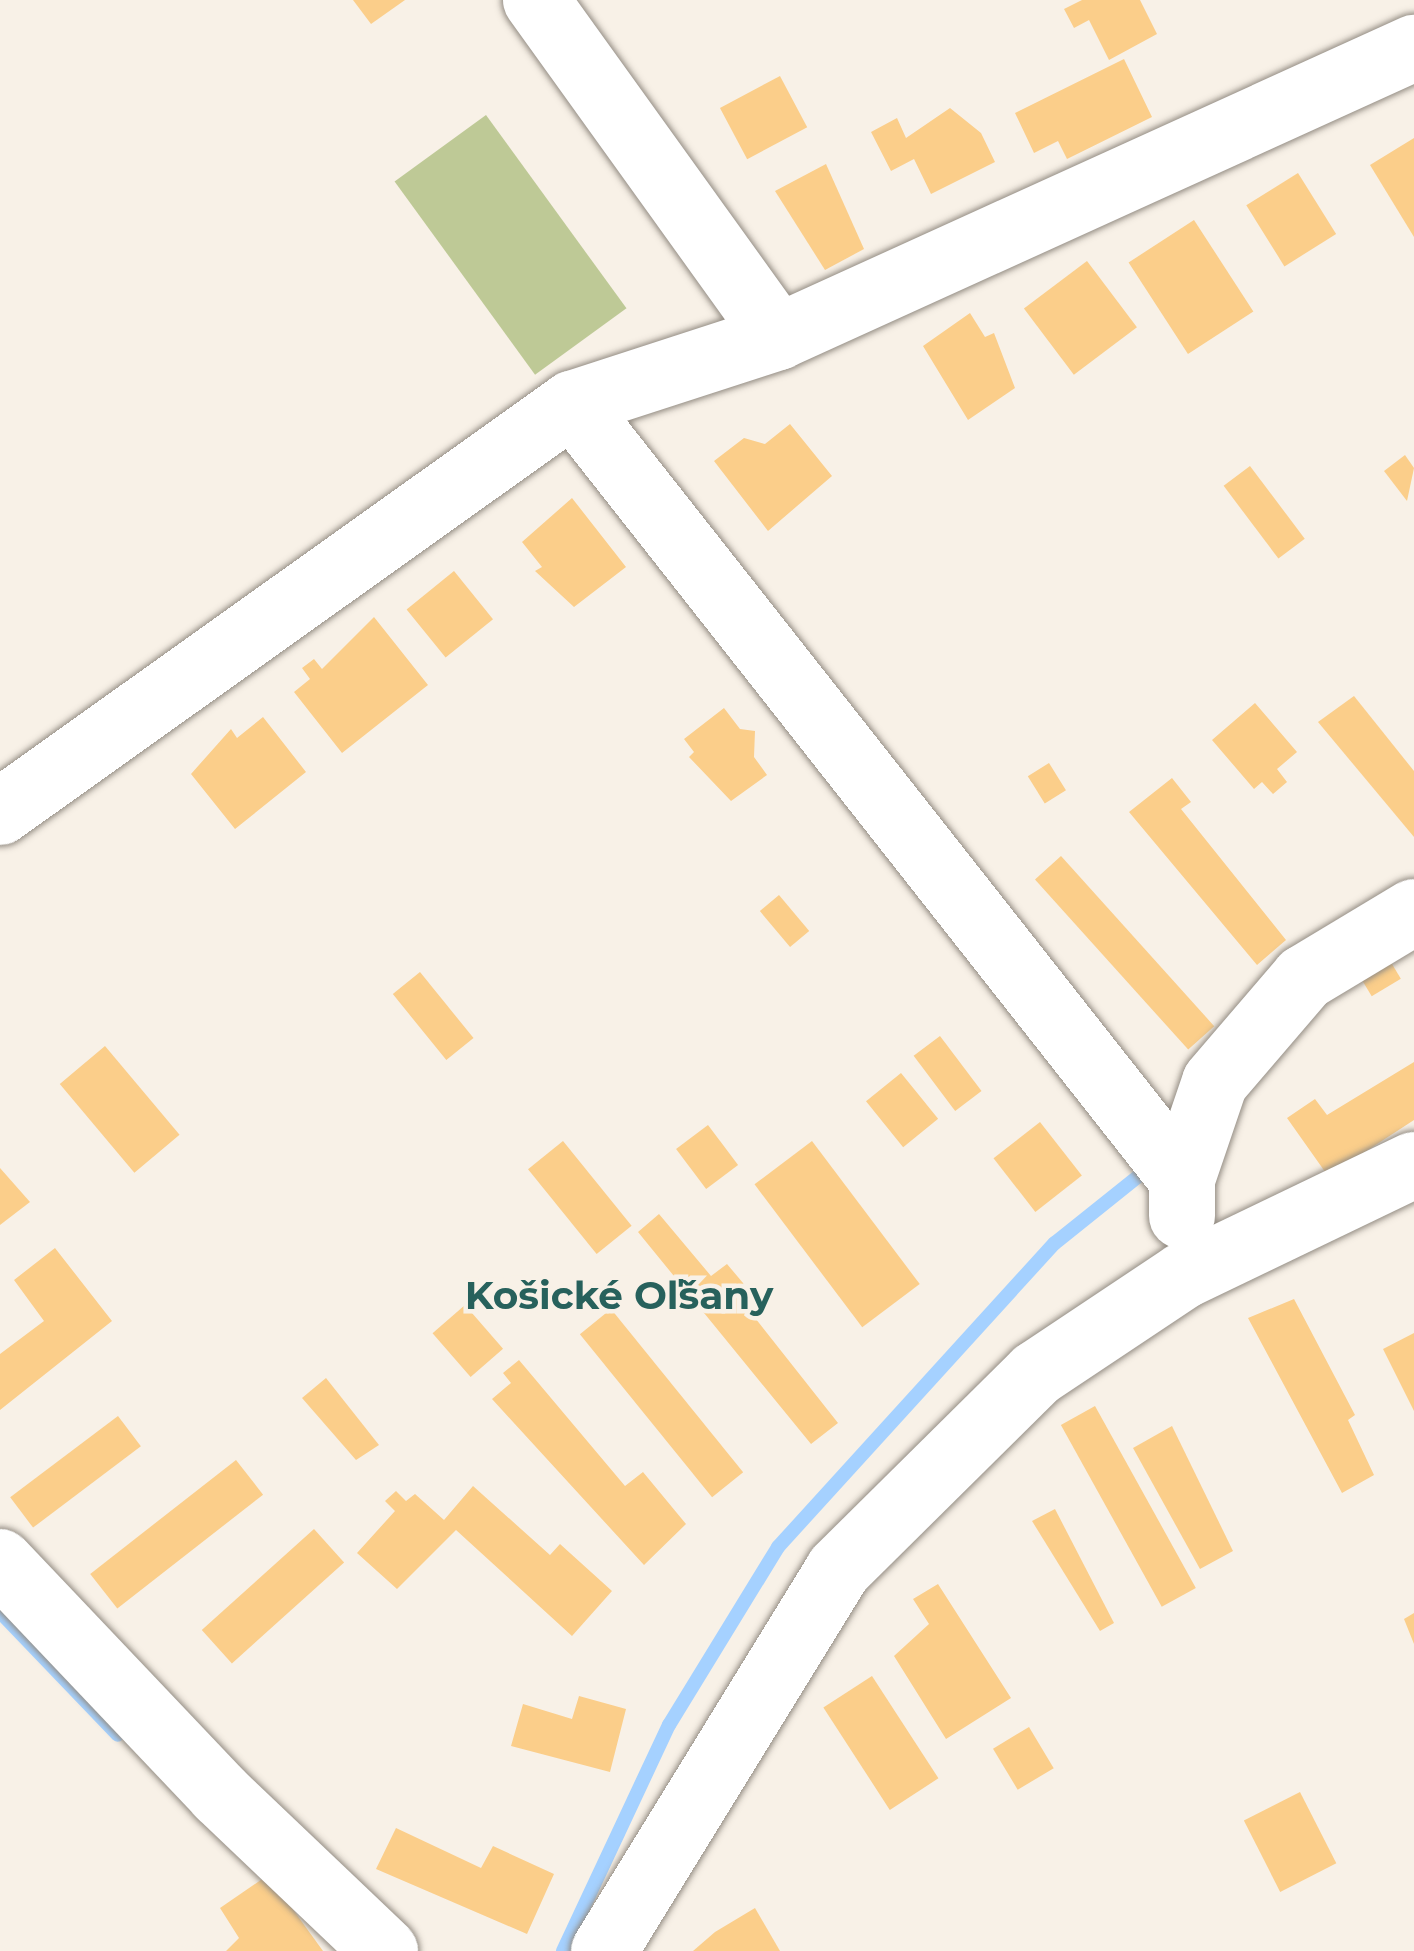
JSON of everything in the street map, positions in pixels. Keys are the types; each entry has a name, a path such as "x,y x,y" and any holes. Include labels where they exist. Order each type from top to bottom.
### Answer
{"street":[{"path":"536,0 778,337"},
{"path":"0,812 572,404 778,337 1414,48"},
{"path":"572,404 1182,1179"},
{"path":"1183,1276 1182,1179 1215,1082 1304,978 1414,912"},
{"path":"604,1951 838,1570 1036,1374 1183,1276 1414,1166"},
{"path":"0,1562 220,1794 385,1951"}],"green space":[{"path":"486,115 626,308 535,375 395,181"}],"building":[{"path":"353,0 405,0 371,24"},
{"path":"1082,0 1140,0 1157,34 1109,60 1089,20 1074,28 1064,9"},
{"path":"1124,59 1152,117 1067,159 1058,141 1034,153 1015,113"},
{"path":"780,76 807,127 747,159 720,108"},
{"path":"950,108 981,133 995,162 931,194 914,159 891,171 871,132 897,118 906,138"},
{"path":"1414,138 1414,237 1370,165"},
{"path":"826,164 864,249 825,270 775,191"},
{"path":"1298,173 1336,234 1284,266 1246,205"},
{"path":"1194,220 1253,311 1188,354 1129,262"},
{"path":"1087,261 1137,327 1074,375 1024,309"},
{"path":"970,313 985,337 994,333 1015,388 968,420 923,346"},
{"path":"790,424 832,476 768,531 714,461 744,438 765,444"},
{"path":"1405,455 1414,468 1407,501 1384,471"},
{"path":"1250,466 1305,539 1278,559 1224,486"},
{"path":"572,498 626,567 574,607 535,571 542,567 522,542"},
{"path":"454,571 493,619 446,658 407,609"},
{"path":"374,617 428,685 342,753 294,692 310,679 302,668 314,659 322,669"},
{"path":"1354,696 1414,771 1414,837 1318,722"},
{"path":"1255,703 1297,752 1277,769 1287,782 1273,794 1262,782 1254,789 1212,740"},
{"path":"724,708 740,729 755,731 754,757 767,775 731,801 689,757 694,752 684,739"},
{"path":"263,717 306,772 235,829 191,774 231,729 237,738"},
{"path":"1049,763 1066,790 1045,803 1028,776"},
{"path":"1172,778 1191,802 1181,809 1286,940 1257,965 1129,812"},
{"path":"1061,856 1214,1026 1188,1050 1035,879"},
{"path":"779,895 809,931 790,947 760,911"},
{"path":"1389,959 1401,979 1372,996 1360,977"},
{"path":"420,972 473,1038 446,1060 393,994"},
{"path":"940,1036 982,1091 955,1111 914,1056"},
{"path":"105,1046 180,1135 134,1173 60,1084"},
{"path":"1414,1062 1414,1120 1328,1176 1287,1118 1315,1099 1327,1115"},
{"path":"901,1073 938,1119 903,1147 866,1101"},
{"path":"1040,1122 1082,1176 1035,1212 994,1158"},
{"path":"708,1125 738,1165 706,1189 676,1149"},
{"path":"563,1141 632,1226 597,1254 528,1169"},
{"path":"812,1141 920,1284 862,1327 754,1184"},
{"path":"0,1168 30,1202 0,1225"},
{"path":"659,1214 711,1276 727,1264 754,1296 744,1304 838,1423 811,1444 638,1232"},
{"path":"55,1248 112,1321 0,1410 0,1354 44,1321 14,1280"},
{"path":"1294,1299 1355,1415 1348,1420 1374,1475 1342,1493 1248,1318"},
{"path":"465,1305 503,1349 471,1377 433,1333"},
{"path":"611,1309 743,1472 712,1497 580,1334"},
{"path":"1414,1333 1414,1411 1383,1349"},
{"path":"519,1360 625,1486 643,1472 686,1524 644,1565 492,1399 511,1383 503,1373"},
{"path":"326,1378 379,1445 356,1460 302,1398"},
{"path":"1095,1406 1196,1588 1162,1607 1061,1425"},
{"path":"118,1416 141,1446 33,1528 10,1497"},
{"path":"1172,1426 1233,1551 1200,1569 1133,1448"},
{"path":"236,1460 263,1495 117,1609 90,1574"},
{"path":"473,1486 550,1555 560,1544 612,1591 572,1636 456,1530 397,1589 357,1553 395,1511 385,1501 396,1491 406,1501 415,1494 444,1520"},
{"path":"1055,1509 1114,1623 1100,1631 1032,1521"},
{"path":"314,1529 344,1562 232,1663 202,1630"},
{"path":"938,1584 1011,1698 946,1739 894,1656 929,1624 913,1599"},
{"path":"1414,1613 1414,1644 1404,1619"},
{"path":"872,1676 938,1778 890,1810 823,1708"},
{"path":"579,1696 626,1709 610,1772 511,1746 523,1704 572,1719"},
{"path":"1029,1727 1054,1768 1018,1790 993,1749"},
{"path":"1300,1792 1336,1863 1280,1892 1244,1821"},
{"path":"396,1828 481,1868 493,1846 554,1874 527,1934 376,1869"},
{"path":"268,1875 323,1951 226,1951 239,1938 220,1908"},
{"path":"755,1908 780,1951 693,1951 715,1932"}],"waterway":[{"path":"563,1951 669,1725 778,1547 1055,1243 1145,1171"},
{"path":"0,1612 118,1735"}],"district":[{"name":"Košické Oľšany","path":"619,1295"}]}
